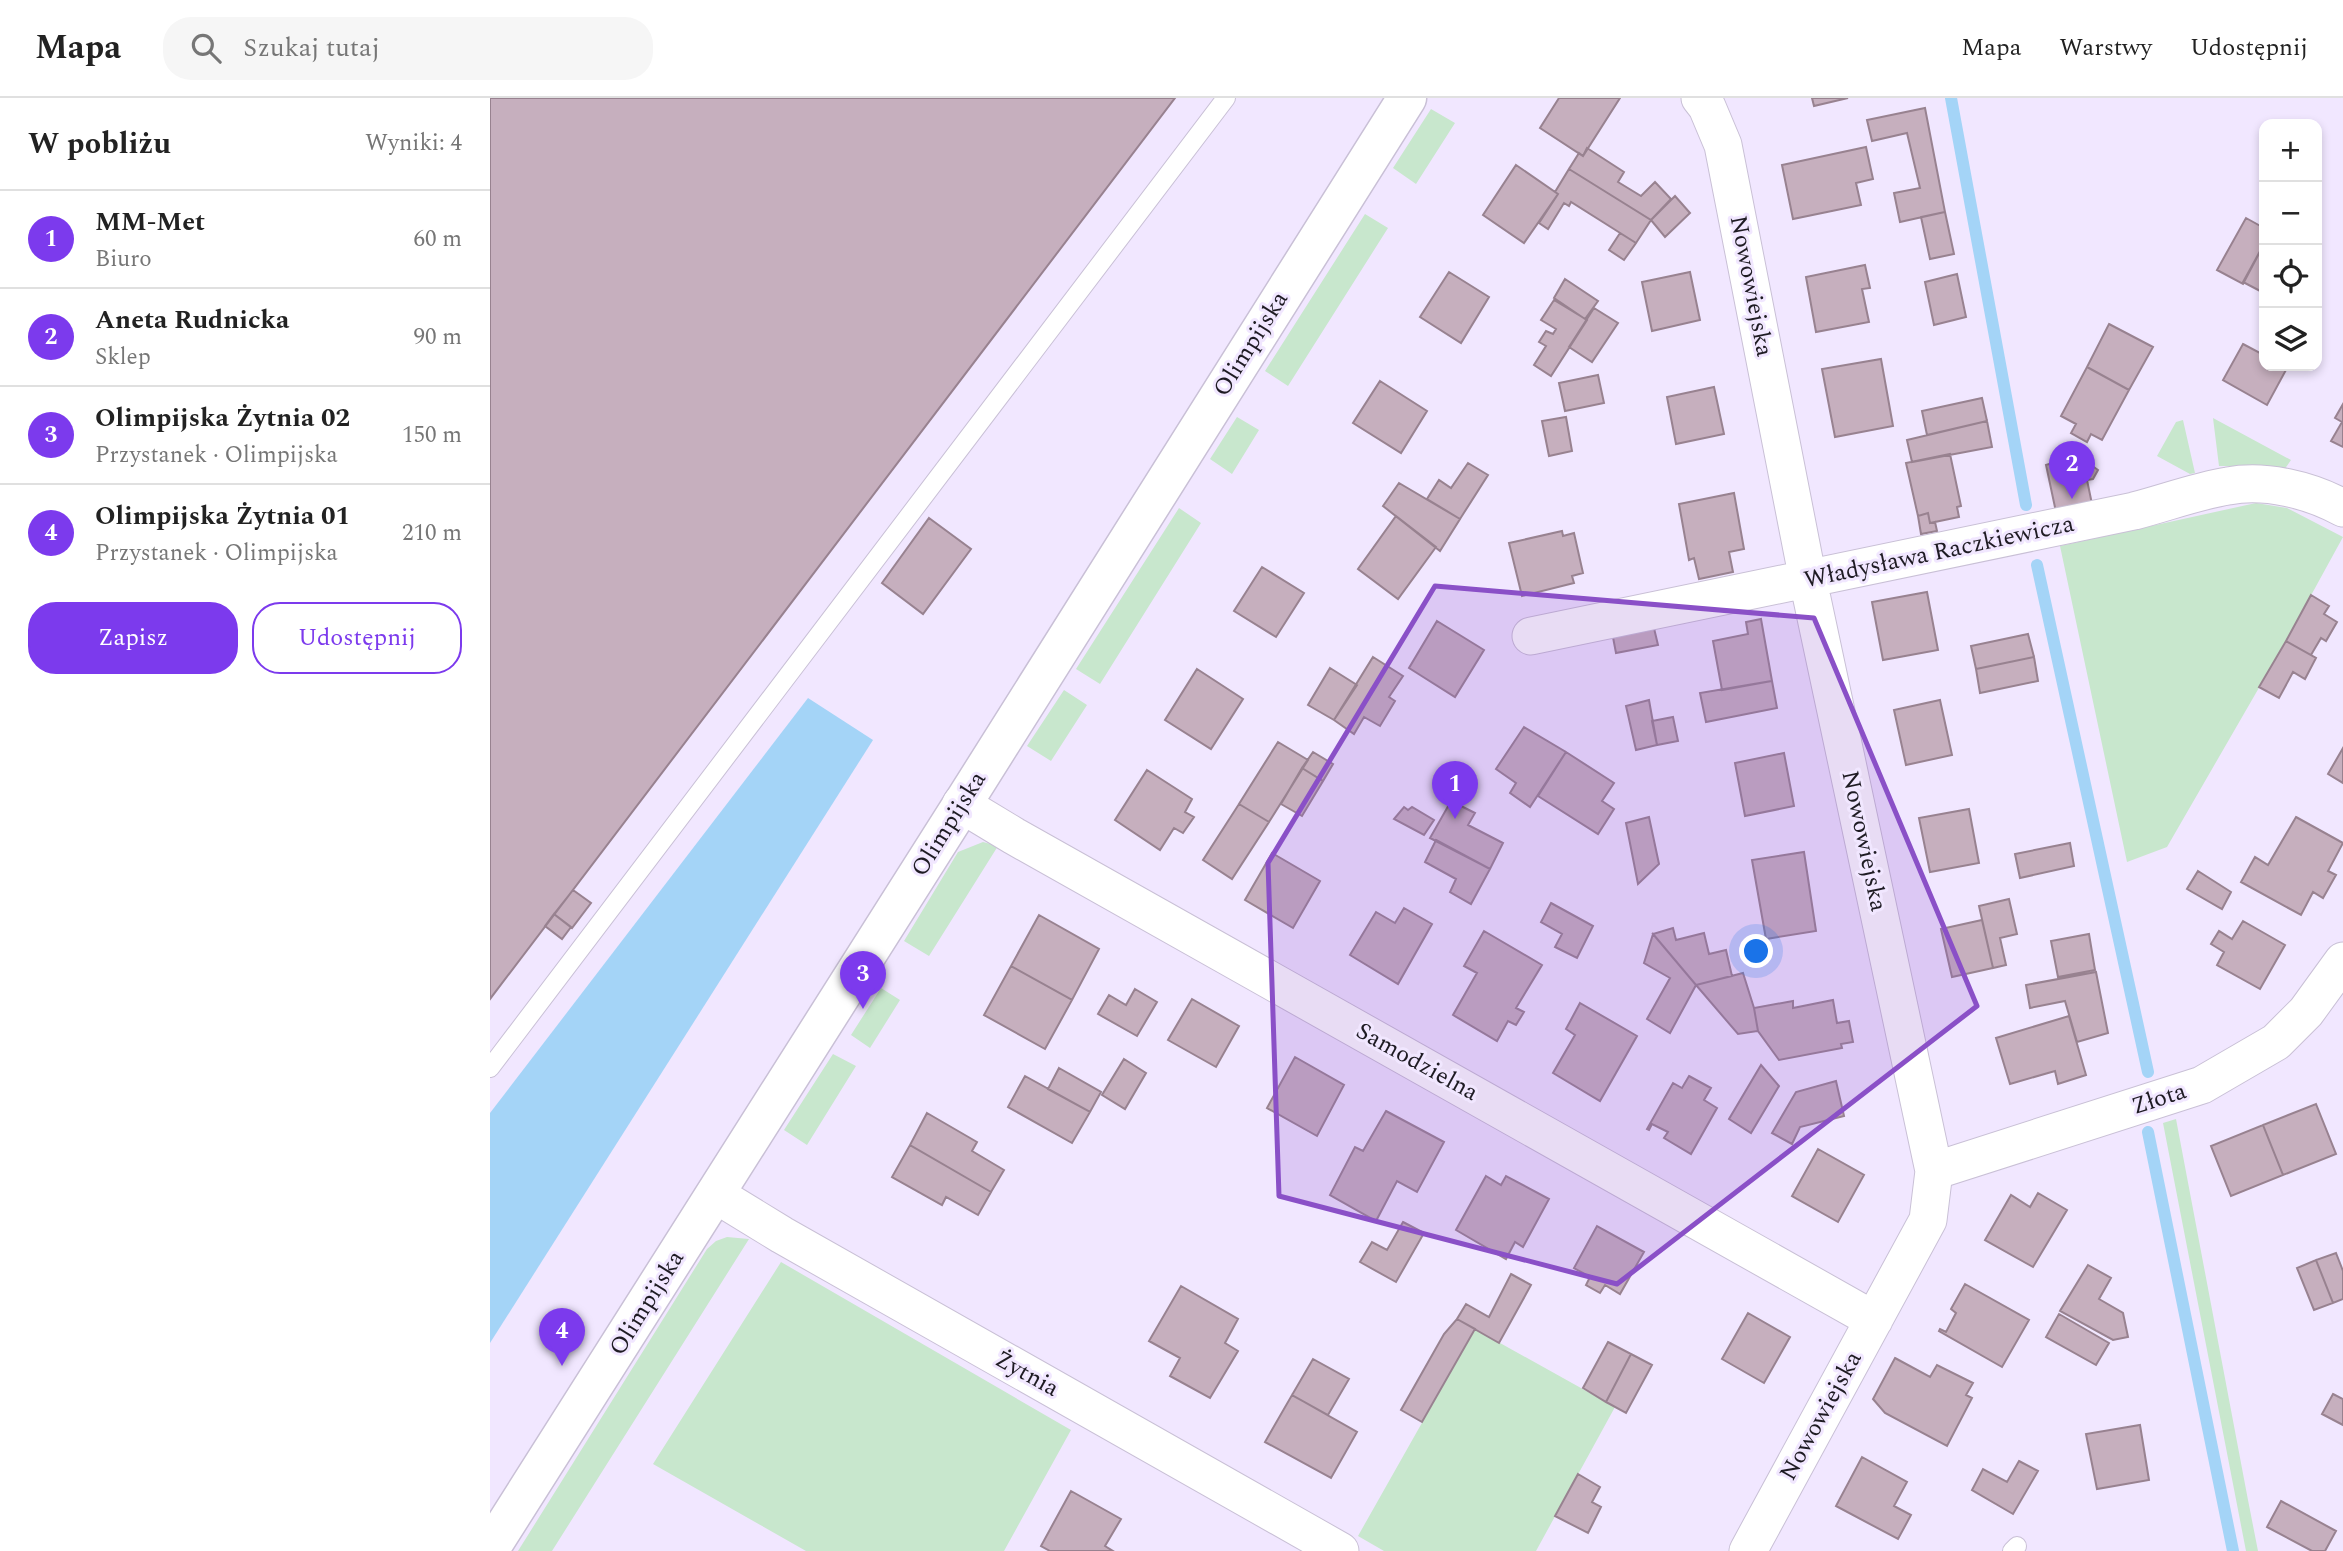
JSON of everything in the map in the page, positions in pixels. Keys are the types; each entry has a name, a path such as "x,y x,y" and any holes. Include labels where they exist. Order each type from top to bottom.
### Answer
{"street":[{"name":"Olimpijska","path":"490,1549 1407,98"},
{"name":"Nowowiejska","path":"1700,98 1707,107 1723,145 1808,580 1934,1171 1928,1220 1748,1551"},
{"name":"Władysława Raczkiewicza","path":"1531,636 2134,511 2229,485 2277,486 2300,491 2343,508"},
{"name":"Samodzielna","path":"961,804 1874,1320"},
{"name":"Złota","path":"1934,1171 2202,1085 2276,1042 2306,1012 2343,961"},
{"name":"Żytnia","path":"715,1194 782,1235 1340,1551"}],"lane":[{"path":"490,1068 1226,98"}],"highlighted area":[{"path":"1435,586 1814,618 1977,1006 1617,1284 1279,1196 1268,863"}],"green space":[{"path":"1431,109 1455,123 1416,184 1393,168"},
{"path":"1365,214 1388,228 1288,386 1265,371"},
{"path":"1237,417 1259,430 1232,474 1210,459"},
{"path":"2213,418 2291,460 2284,470 2219,466"},
{"path":"2183,420 2195,473 2190,474 2157,456 2176,422"},
{"path":"2256,503 2287,508 2343,537 2167,847 2127,862 2060,546"},
{"path":"1179,508 1201,523 1100,684 1076,669"},
{"path":"1064,690 1087,705 1051,761 1027,746"},
{"path":"983,842 998,846 929,956 904,941 958,852"},
{"path":"881,988 900,1000 870,1048 851,1035"},
{"path":"833,1054 856,1066 807,1145 784,1130"},
{"path":"2176,1119 2258,1551 2246,1551 2163,1123"},
{"path":"727,1237 749,1239 552,1551 518,1551 707,1249 716,1241"},
{"path":"781,1262 1071,1430 1004,1551 806,1551 653,1464"},
{"path":"1475,1329 1615,1407 1536,1551 1384,1551 1358,1536"}],"water":[{"path":"808,698 873,740 490,1343 490,1113"}],"building":[{"path":"490,98 1175,98 490,999"},
{"path":"1559,98 1620,98 1583,156 1540,128"},
{"path":"1812,98 1848,98 1814,106"},
{"path":"1925,108 1945,212 1900,222 1894,193 1920,188 1907,133 1872,141 1867,120"},
{"path":"1866,147 1873,179 1856,183 1861,205 1793,219 1782,165"},
{"path":"1587,148 1624,172 1618,182 1641,196 1655,182 1671,199 1651,220 1569,169 1579,153 1583,156"},
{"path":"1516,165 1558,194 1524,243 1483,215"},
{"path":"1569,169 1651,220 1636,243 1571,202 1569,206 1564,203 1548,229 1539,223 1558,194 1555,192"},
{"path":"1675,196 1690,213 1665,237 1651,220"},
{"path":"1945,212 1954,254 1930,259 1921,217"},
{"path":"2246,218 2259,225 2259,254 2243,284 2217,270"},
{"path":"1620,233 1636,243 1624,260 1609,250"},
{"path":"2259,253 2259,290 2243,282"},
{"path":"1865,265 1870,288 1862,289 1869,322 1816,332 1806,277"},
{"path":"1449,272 1489,297 1461,343 1420,317"},
{"path":"1690,272 1700,320 1652,331 1642,282"},
{"path":"1957,274 1966,317 1934,325 1925,282"},
{"path":"1565,279 1598,301 1585,319 1554,298"},
{"path":"1554,300 1587,320 1551,376 1534,365 1546,346 1539,342 1546,331 1553,334 1556,329 1541,320"},
{"path":"1594,308 1618,323 1592,362 1569,347"},
{"path":"2109,324 2153,347 2129,390 2087,367"},
{"path":"2243,344 2259,352 2259,371 2285,371 2267,405 2223,380"},
{"path":"1881,359 1893,426 1835,437 1822,369"},
{"path":"2087,367 2129,390 2102,440 2091,434 2087,442 2071,433 2076,424 2061,416"},
{"path":"1598,375 1604,403 1565,411 1559,383"},
{"path":"1380,381 1427,411 1401,453 1353,423"},
{"path":"1714,387 1724,434 1676,444 1667,397"},
{"path":"1982,398 1987,421 1927,435 1922,411"},
{"path":"2343,404 2343,447 2331,441 2342,422 2335,418"},
{"path":"1566,417 1572,451 1549,456 1542,421"},
{"path":"1987,421 1992,447 1912,462 1907,440"},
{"path":"2085,453 2089,455 2091,465 2098,470 2093,479 2087,480 2092,504 2056,512 2046,465"},
{"path":"1950,454 1961,506 1957,507 1959,517 1930,523 1928,513 1918,516 1906,463"},
{"path":"1468,463 1488,475 1460,519 1427,499 1439,480 1451,488"},
{"path":"1399,483 1460,519 1440,551 1383,506"},
{"path":"1734,493 1744,549 1729,552 1733,572 1699,579 1694,558 1689,560 1679,504"},
{"path":"1928,513 1930,523 1935,522 1937,531 1921,534 1918,516"},
{"path":"1396,516 1436,547 1398,599 1358,569"},
{"path":"929,518 971,549 923,614 882,583"},
{"path":"1562,531 1563,536 1574,533 1583,573 1572,576 1574,583 1522,596 1509,543"},
{"path":"1262,567 1304,593 1276,637 1234,611"},
{"path":"1927,592 1938,650 1883,660 1872,602"},
{"path":"2311,595 2329,606 2324,614 2337,622 2326,641 2321,638 2311,655 2286,641"},
{"path":"1761,619 1772,681 1722,690 1713,641 1748,634 1746,622"},
{"path":"1437,621 1484,650 1455,697 1409,668"},
{"path":"1653,624 1658,645 1616,653 1612,632"},
{"path":"2028,634 2034,657 1976,669 1971,646"},
{"path":"2286,641 2316,658 2305,679 2293,672 2279,698 2259,687"},
{"path":"1373,657 1403,676 1389,697 1395,701 1380,726 1364,717 1354,734 1334,720"},
{"path":"2034,657 2038,681 1980,693 1976,669"},
{"path":"1330,668 1357,685 1334,720 1308,705"},
{"path":"1197,669 1243,699 1211,749 1165,720"},
{"path":"1772,681 1777,708 1706,722 1700,693"},
{"path":"1649,700 1657,745 1636,750 1626,706"},
{"path":"1940,700 1952,755 1906,765 1894,710"},
{"path":"1673,717 1678,741 1657,745 1652,721"},
{"path":"1524,727 1566,752 1530,807 1510,793 1516,783 1496,769"},
{"path":"1278,742 1308,760 1269,822 1239,804"},
{"path":"2343,748 2343,783 2328,774"},
{"path":"1313,752 1333,764 1323,781 1302,768"},
{"path":"1566,752 1614,783 1602,801 1614,809 1598,834 1538,796"},
{"path":"1784,753 1794,806 1745,816 1735,763"},
{"path":"1302,768 1323,781 1302,816 1281,804"},
{"path":"1147,770 1192,799 1185,812 1194,817 1183,833 1174,828 1160,850 1115,820"},
{"path":"1451,801 1475,813 1468,825 1503,843 1490,869 1430,838"},
{"path":"1239,804 1269,822 1232,879 1203,860"},
{"path":"1404,807 1408,810 1412,807 1434,820 1424,835 1394,819"},
{"path":"1969,809 1979,863 1930,872 1919,818"},
{"path":"1649,817 1659,864 1638,884 1626,823"},
{"path":"2296,817 2343,843 2328,871 2336,875 2323,898 2313,892 2301,915 2241,882 2255,857 2268,865"},
{"path":"1436,840 1490,869 1471,904 1450,892 1456,879 1425,862"},
{"path":"2070,843 2074,866 2020,878 2015,854"},
{"path":"1804,852 1816,931 1766,939 1752,860"},
{"path":"1272,853 1320,881 1293,928 1245,900"},
{"path":"2198,871 2231,892 2222,909 2187,889"},
{"path":"573,890 591,903 572,928 554,914"},
{"path":"2009,899 2017,934 2000,938 2006,965 1993,968 1979,906"},
{"path":"1551,903 1593,926 1577,958 1555,947 1562,934 1541,922"},
{"path":"1404,908 1432,924 1398,984 1350,955 1376,912 1395,923"},
{"path":"554,914 571,927 562,939 545,926"},
{"path":"1039,915 1099,949 1072,1000 1011,966"},
{"path":"1982,920 1993,968 1952,977 1941,929"},
{"path":"2243,921 2285,945 2260,989 2217,965 2224,952 2211,944 2219,931 2232,939"},
{"path":"1673,928 1676,940 1704,933 1709,954 1726,950 1732,976 1696,985 1653,934"},
{"path":"1484,931 1542,965 1516,1008 1524,1012 1516,1025 1508,1021 1497,1041 1453,1015 1477,973 1464,966"},
{"path":"1653,934 1696,985 1670,1033 1647,1019 1670,978 1644,963"},
{"path":"2089,934 2095,970 2058,977 2051,941"},
{"path":"1011,966 1072,1000 1045,1049 984,1015"},
{"path":"2096,972 2108,1033 2077,1042 2065,1001 2030,1008 2026,985"},
{"path":"1743,973 1758,1031 1738,1034 1696,985"},
{"path":"1135,989 1157,1002 1137,1036 1098,1014 1109,995 1126,1005"},
{"path":"1192,999 1239,1026 1216,1067 1168,1040"},
{"path":"1833,1000 1837,1023 1849,1021 1853,1042 1841,1044 1842,1048 1779,1060 1758,1031 1754,1008 1793,1001 1793,1008"},
{"path":"1580,1003 1637,1036 1600,1101 1553,1073 1575,1035 1566,1029"},
{"path":"2069,1016 2086,1075 2058,1084 2055,1071 2010,1084 1996,1038"},
{"path":"1295,1057 1344,1085 1317,1136 1267,1108"},
{"path":"1124,1059 1146,1073 1125,1109 1102,1095"},
{"path":"1761,1065 1779,1086 1751,1133 1729,1119"},
{"path":"1059,1068 1101,1092 1090,1112 1048,1089"},
{"path":"1025,1076 1090,1112 1072,1143 1008,1107"},
{"path":"1689,1076 1711,1088 1704,1100 1717,1108 1691,1154 1664,1138 1668,1132 1652,1124 1649,1130 1647,1129 1673,1083 1682,1088"},
{"path":"1836,1081 1844,1116 1800,1127 1792,1144 1772,1133 1796,1092"},
{"path":"2316,1104 2336,1154 2283,1175 2263,1125"},
{"path":"1386,1111 1444,1142 1417,1192 1397,1181 1376,1221 1330,1195 1355,1147 1363,1151"},
{"path":"927,1113 977,1142 972,1151 1004,1170 991,1192 910,1145"},
{"path":"2263,1125 2283,1175 2231,1196 2211,1146"},
{"path":"910,1145 991,1192 978,1215 946,1197 942,1205 892,1177"},
{"path":"1818,1149 1864,1175 1838,1222 1792,1196"},
{"path":"1486,1176 1501,1185 1506,1176 1549,1199 1523,1247 1515,1242 1506,1259 1456,1230"},
{"path":"2038,1193 2067,1210 2033,1267 1985,1240 2011,1195 2030,1207"},
{"path":"1403,1222 1424,1233 1396,1282 1360,1262 1372,1242 1387,1250"},
{"path":"1597,1226 1644,1252 1620,1294 1605,1285 1600,1293 1586,1285 1590,1277 1574,1268"},
{"path":"2336,1253 2343,1271 2343,1299 2333,1303 2316,1260"},
{"path":"2316,1260 2333,1303 2314,1310 2297,1268"},
{"path":"2088,1265 2111,1278 2099,1299 2123,1313 2128,1337 2113,1340 2060,1311"},
{"path":"1511,1274 1531,1285 1499,1343 1457,1319 1466,1304 1489,1317"},
{"path":"1965,1284 2029,1320 2002,1367 1939,1331 1940,1329 1946,1332 1956,1313 1951,1309"},
{"path":"1181,1286 1238,1319 1225,1343 1238,1351 1210,1398 1170,1376 1180,1358 1149,1341"},
{"path":"1748,1313 1790,1337 1764,1383 1722,1359"},
{"path":"2059,1314 2109,1343 2096,1365 2046,1337"},
{"path":"1457,1319 1475,1329 1422,1422 1401,1410 1444,1334"},
{"path":"1608,1342 1631,1354 1606,1402 1583,1388"},
{"path":"1631,1354 1652,1365 1626,1413 1606,1402"},
{"path":"1895,1358 1930,1377 1937,1365 1973,1383 1966,1395 1972,1398 1947,1446 1885,1413 1873,1399"},
{"path":"1313,1359 1349,1379 1328,1415 1292,1395"},
{"path":"2333,1394 2343,1399 2343,1425 2322,1414"},
{"path":"1292,1395 1357,1432 1331,1478 1265,1442"},
{"path":"2140,1425 2149,1480 2097,1489 2086,1434"},
{"path":"1862,1457 1907,1482 1894,1506 1911,1515 1898,1539 1836,1506"},
{"path":"2019,1461 2038,1471 2013,1514 1972,1490 1983,1469 2007,1482"},
{"path":"1578,1474 1600,1487 1592,1502 1601,1507 1588,1533 1555,1516"},
{"path":"1071,1491 1121,1519 1105,1546 1113,1551 1050,1551 1041,1546"},
{"path":"2281,1501 2336,1531 2325,1551 2312,1551 2267,1527"}],"waterway":[{"path":"1951,98 2026,505"},
{"path":"2037,565 2148,1072"},
{"path":"2148,1132 2233,1551"}],"place":[{"name":"Aneta Rudnicka","path":"2072,499"},
{"name":"MM-Met","path":"1455,819"},
{"name":"Olimpijska Żytnia 02","path":"863,1009"},
{"name":"Olimpijska Żytnia 01","path":"562,1366"}]}
